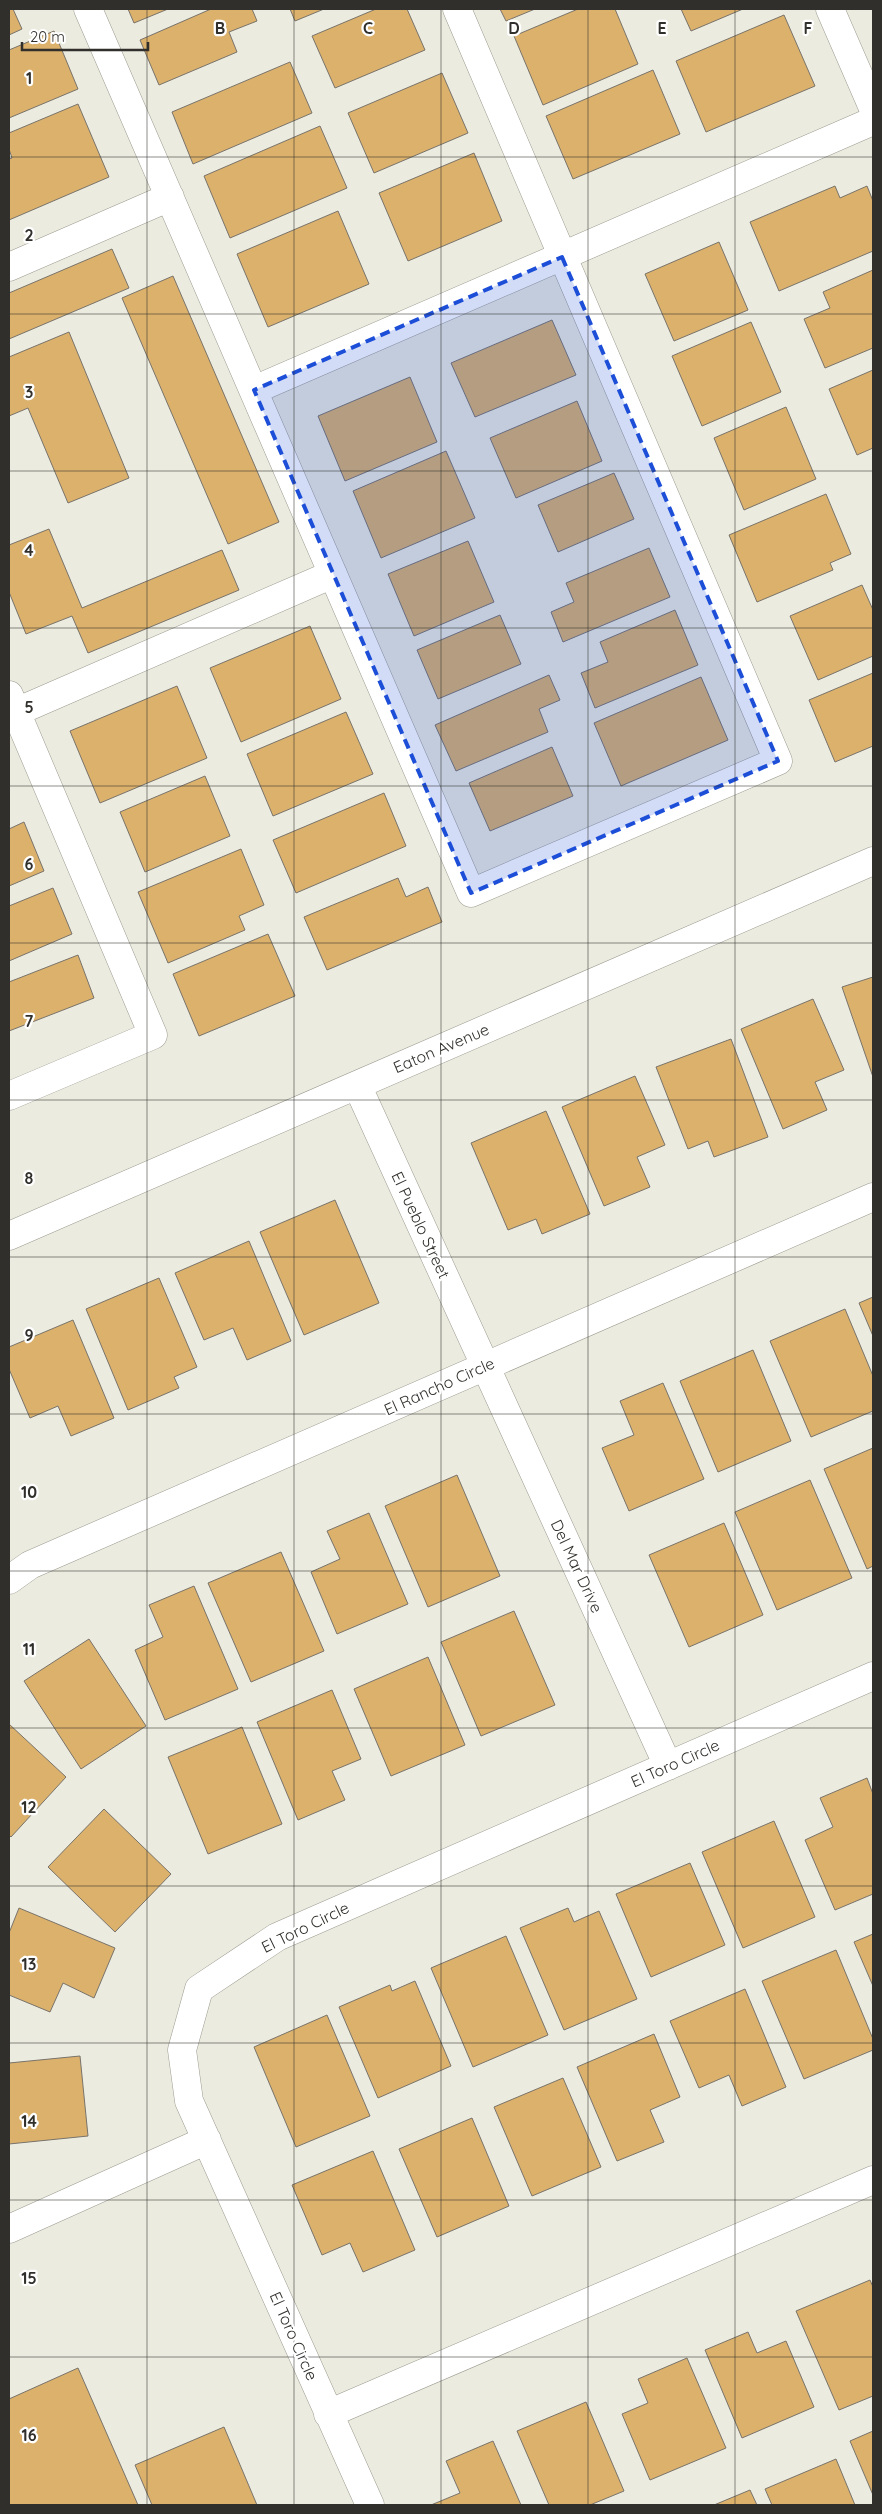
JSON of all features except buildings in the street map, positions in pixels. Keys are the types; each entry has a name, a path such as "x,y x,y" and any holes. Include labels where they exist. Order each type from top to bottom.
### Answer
{"street":[{"path":"88,9 471,893 778,761 457,9"},
{"path":"830,9 873,108"},
{"path":"254,390 873,121"},
{"path":"9,267 170,197"},
{"path":"9,1096 153,1035 12,703 332,574"},
{"name":"Eaton Avenue","path":"9,1236 873,861"},
{"name":"El Pueblo Street","path":"356,1085 485,1366"},
{"name":"El Rancho Circle","path":"9,1580 30,1565 873,1197"},
{"name":"Del Mar Drive","path":"485,1366 668,1766"},
{"name":"El Toro Circle","path":"370,2505 189,2101 182,2050 199,1989 277,1937 873,1676"},
{"path":"9,2229 207,2140"},
{"path":"328,2414 862,2185"}],"highlighted area":[{"path":"562,257 778,761 471,893 254,390"}]}
